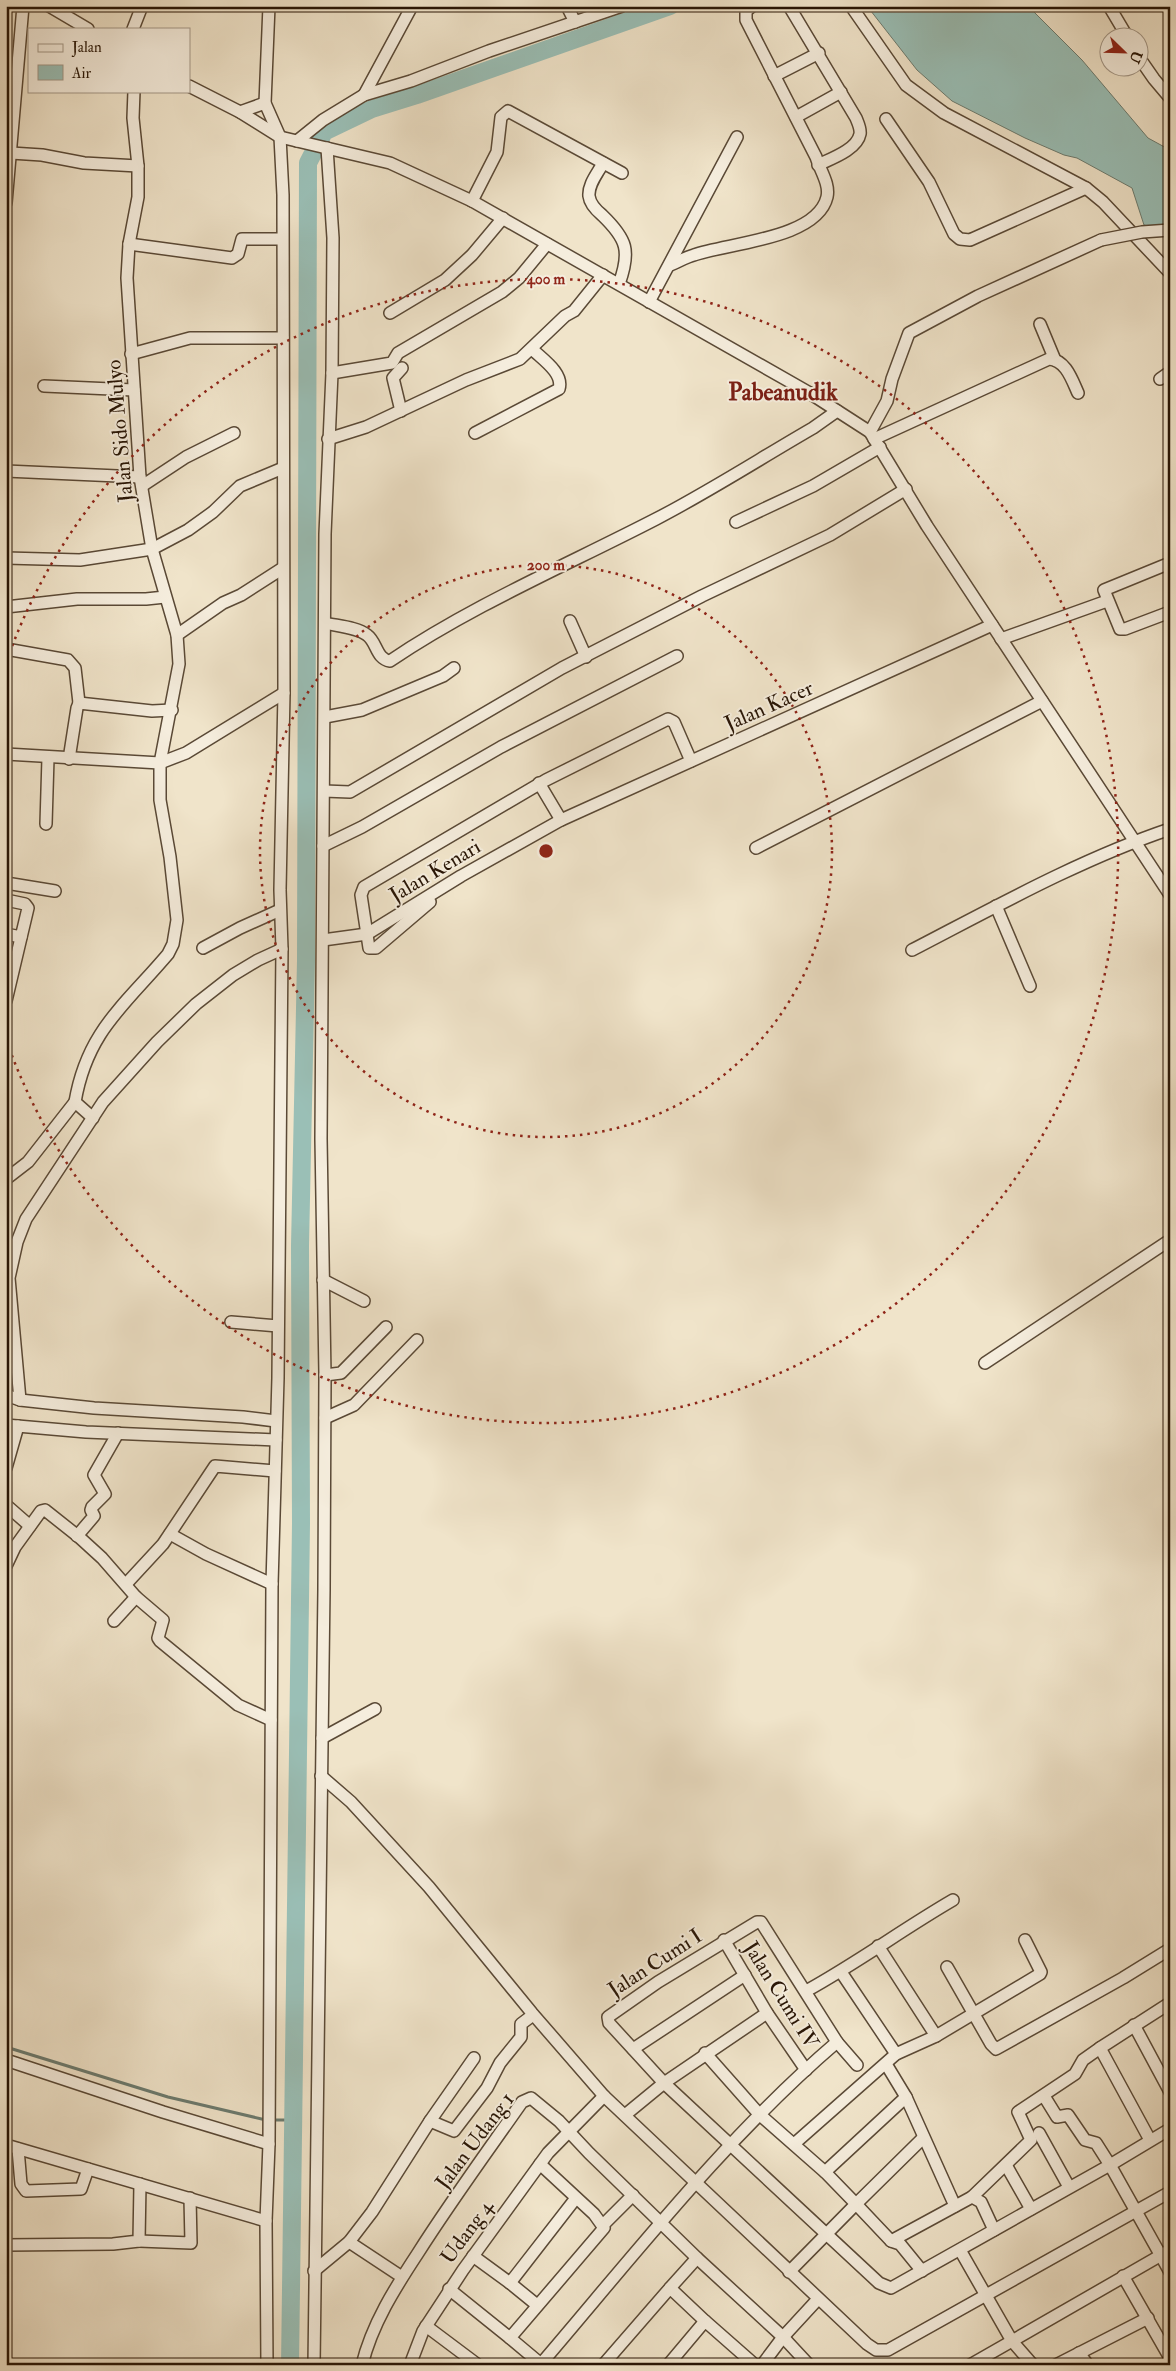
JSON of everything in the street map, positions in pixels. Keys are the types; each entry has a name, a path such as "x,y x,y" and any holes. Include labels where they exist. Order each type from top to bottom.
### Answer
{"street":[{"path":"6,203 10,145 11,84 23,6"},
{"path":"49,6 86,28"},
{"path":"133,28 142,6"},
{"path":"267,2365 266,2221 269,2144 272,1584 278,1326 282,949 280,910 284,694 283,338 280,137 265,103 269,6"},
{"path":"364,95 412,6"},
{"path":"567,6 575,22"},
{"path":"297,141 323,120 364,95 411,81 489,51 622,6"},
{"path":"670,265 695,254 748,244 803,226 824,206 827,196 825,180 796,117 746,20 746,11 752,6"},
{"path":"789,6 819,53 856,118 860,133 857,141 848,149 818,165"},
{"path":"850,6 906,85 944,113 1086,188 1103,202 1170,273"},
{"path":"1109,6 1122,28"},
{"path":"774,76 819,53"},
{"path":"1148,71 1170,98"},
{"path":"190,87 240,112 280,137 390,163 472,201 786,379 837,411 875,439 927,526 1170,895"},
{"name":"Jalan Sido Mulyo","path":"75,1102 79,1078 95,1040 112,1016 161,962 173,944 176,920 170,857 160,800 160,763 172,710 179,664 177,635 152,549 141,482 127,278 130,244 136,216 138,166 133,118 134,92"},
{"path":"796,117 841,92"},
{"path":"240,112 265,103"},
{"path":"472,201 497,152 501,117 508,111 622,173"},
{"path":"886,120 929,182 954,234 960,239 970,240 990,232 1086,188"},
{"path":"649,302 737,137"},
{"path":"10,145 84,163 138,166"},
{"path":"314,2365 325,1418 321,1139 325,717 324,623 328,440 332,373 333,238 321,146"},
{"path":"602,163 591,185 589,195 595,209 614,227 623,240 627,252 626,264 619,284"},
{"path":"390,313 445,280 472,255 503,218"},
{"path":"875,439 892,379 909,333 978,296 1101,240 1142,232 1170,230"},
{"path":"130,244 232,258 238,254 242,239 282,239"},
{"path":"332,373 392,363 398,353 502,292 519,278 547,244"},
{"path":"328,440 366,427 466,380 520,359 565,316 574,311 603,275"},
{"path":"1040,324 1055,360 1065,368 1078,393"},
{"path":"131,354 190,338 283,338"},
{"path":"475,434 559,389 560,379 556,373 532,349"},
{"path":"736,522 813,486 875,439 1046,360 1055,360"},
{"path":"401,411 393,378 402,368"},
{"path":"1160,379 1170,372"},
{"path":"44,386 134,390"},
{"path":"324,623 368,635 382,658 390,661 526,582 580,558 660,517 813,428 837,411"},
{"path":"6,471 141,482 186,457 234,434"},
{"path":"6,558 80,560 152,549 188,530 213,512 240,486 283,468"},
{"path":"324,791 350,792 586,657 702,596 830,535 906,489"},
{"path":"1170,563 1104,590 1107,601 1122,629 1170,612"},
{"path":"177,635 223,603 241,596 283,568"},
{"path":"6,607 77,599 146,599 165,596"},
{"path":"1001,639 1107,601"},
{"path":"570,621 586,657"},
{"name":"Jalan Kacer","path":"560,820 992,625"},
{"path":"6,649 68,660 75,668 79,703 69,759"},
{"path":"323,846 362,827 501,747 677,656"},
{"path":"325,717 362,710 443,676 454,668"},
{"path":"6,754 48,758 160,763 186,752 284,694"},
{"path":"756,848 1042,701"},
{"path":"79,703 152,711 172,710"},
{"path":"461,876 372,949 368,945 361,895 364,887 539,783 668,719 674,722 691,761"},
{"path":"46,824 48,758"},
{"path":"539,783 560,820"},
{"name":"Jalan Kenari","path":"323,940 367,934 461,876 560,820"},
{"path":"912,950 996,906 1135,841 1170,829"},
{"path":"6,883 55,891"},
{"path":"6,900 27,905 21,937 11,967 6,1001"},
{"path":"996,906 1030,986"},
{"path":"203,948 240,928 280,910"},
{"path":"6,934 21,937"},
{"path":"20,1400 9,1278 12,1261 26,1219 103,1102 150,1050 196,1004 233,975 258,960 282,949"},
{"path":"6,1179 28,1162 75,1102 93,1118"},
{"path":"985,1364 1170,1240"},
{"path":"324,1280 364,1301"},
{"path":"231,1322 278,1326"},
{"path":"325,1375 341,1372 386,1327"},
{"path":"325,1418 354,1405 417,1340"},
{"path":"6,1395 20,1400 94,1408 243,1417 276,1430"},
{"path":"6,1468 12,1426 118,1433 276,1430"},
{"path":"78,1536 94,1516 91,1510 92,1507 105,1494 94,1475 118,1433"},
{"path":"126,1584 152,1558 215,1466 274,1471"},
{"path":"6,1504 30,1526"},
{"path":"6,1566 30,1526 41,1511 45,1510 78,1536 126,1584 136,1598 163,1620 158,1638 160,1641 238,1705 271,1720"},
{"path":"170,1534 206,1554 272,1584"},
{"path":"114,1621 136,1598"},
{"path":"322,1738 374,1709"},
{"path":"322,1776 350,1802 429,1887 534,2015 604,2096 872,2348 888,2350 1170,2192"},
{"path":"857,2066 837,2042 806,1991 841,1972 878,1946 953,1900"},
{"name":"Jalan Cumi I","path":"633,2050 609,2023 607,2018 658,1982 724,1940 757,1922 761,1922 806,1991"},
{"name":"Jalan Cumi IV","path":"724,1940 767,2013 806,2070"},
{"path":"794,2144 896,2054 936,2036 1040,1974 1041,1972 1025,1940"},
{"path":"878,1946 936,2036"},
{"path":"947,1967 972,2013 996,2049 1123,1978 1170,1949"},
{"path":"841,1972 896,2054"},
{"path":"744,1975 633,2050 664,2083 884,2287 891,2288 922,2271 1068,2187 1110,2166 1170,2129"},
{"path":"1068,2187 1038,2132 1018,2112 1075,2074 1083,2060 1134,2025 1170,2004"},
{"path":"625,2116 664,2083 705,2053 767,2013"},
{"path":"430,2121 454,2131 487,2088 500,2063 521,2037 521,2024 534,2015"},
{"path":"1134,2025 1170,2092"},
{"path":"449,2289 541,2364 661,2223 759,2114 837,2042"},
{"path":"1100,2048 1150,2140"},
{"path":"705,2053 759,2114 825,2172 891,2241 900,2244 922,2271"},
{"path":"314,2271 349,2242 382,2197 430,2121 474,2058"},
{"path":"6,2060 163,2112 269,2144"},
{"path":"886,2064 906,2097 955,2206"},
{"name":"Udang 4","path":"410,2365 416,2344 449,2289 540,2164 604,2096"},
{"path":"1044,2096 1058,2117 1068,2115 1085,2140 1096,2143 1136,2212 1165,2253 1170,2272"},
{"path":"825,2172 906,2097"},
{"name":"Jalan Udang 1","path":"362,2365 367,2344 374,2328 402,2277 522,2102 527,2098 536,2101 569,2132 697,2258 782,2337 808,2365"},
{"path":"891,2241 972,2197 1030,2142 1038,2132"},
{"path":"789,2272 923,2138"},
{"path":"6,2145 266,2221"},
{"path":"18,2148 21,2184 26,2191 81,2189 88,2169"},
{"path":"540,2164 603,2225"},
{"path":"1006,2165 1031,2209"},
{"path":"139,2241 140,2184"},
{"path":"510,2338 604,2228 603,2225 633,2195"},
{"path":"972,2197 981,2202 994,2230"},
{"path":"6,2244 113,2244 139,2241 191,2243 190,2198"},
{"path":"510,2282 576,2198"},
{"path":"349,2242 402,2277"},
{"path":"960,2250 1012,2340 1032,2365"},
{"path":"975,2363 1165,2253"},
{"path":"473,2256 510,2282 537,2305"},
{"path":"603,2365 697,2258"},
{"path":"1123,2276 1170,2358"},
{"path":"670,2288 755,2365"},
{"path":"762,2365 782,2337 818,2299"},
{"path":"1056,2365 1148,2318"},
{"path":"668,2365 705,2321"},
{"path":"426,2326 478,2365"},
{"path":"1079,2353 1088,2365"}],"water":[{"path":"867,6 1028,6 1082,60 1148,138 1170,150 1170,232 1144,225 1132,188 1077,158 1064,155 1025,138 952,101 917,70"}],"waterway":[{"path":"290,2365 301,1523 300,1246 306,961 308,163 324,132 372,109 670,6"},
{"path":"6,2047 168,2097 266,2120"},
{"path":"272,2120 292,2120"}],"district":[{"name":"Pabeanudik","path":"783,392"}]}
